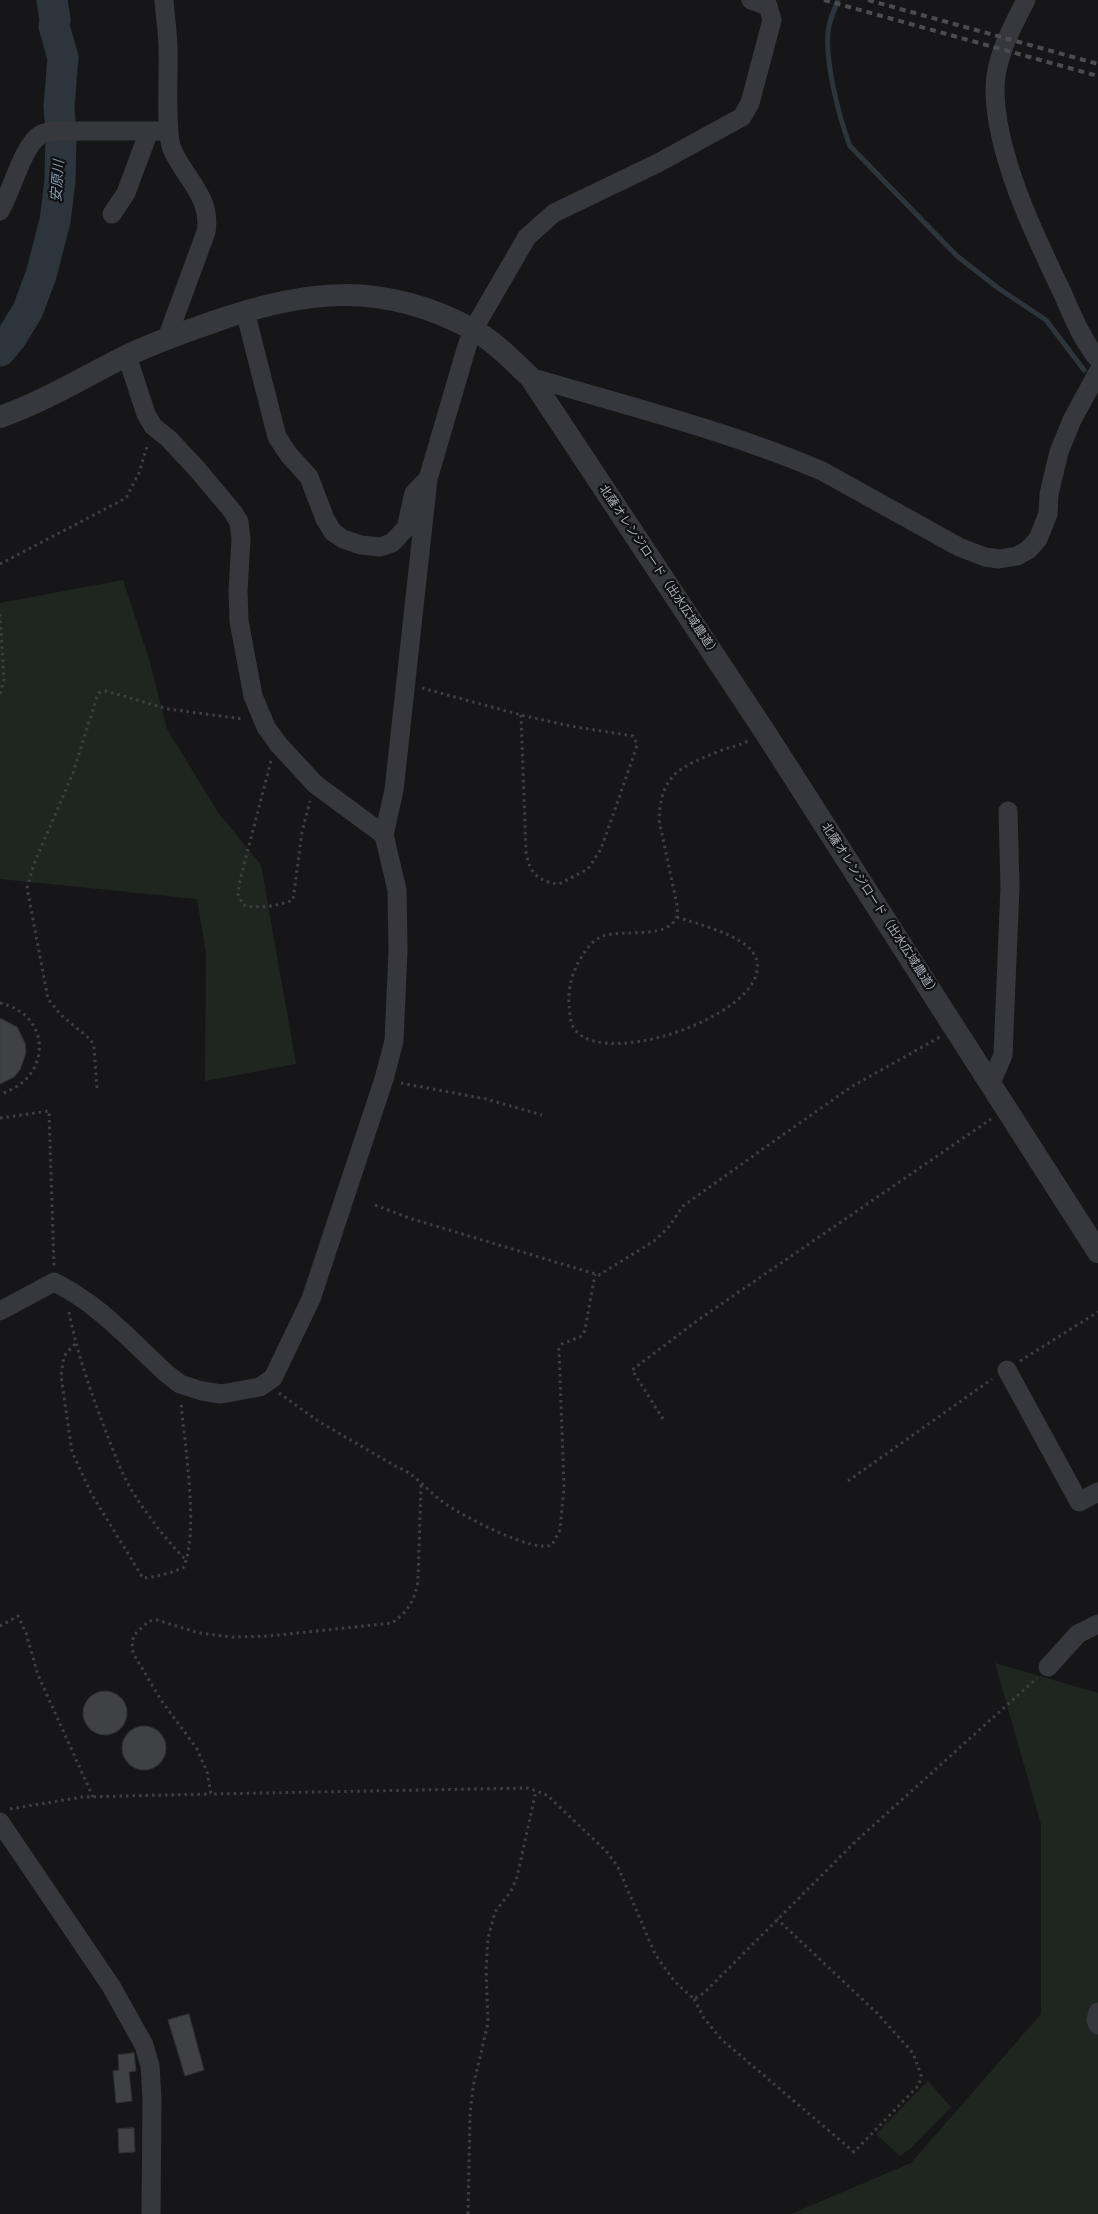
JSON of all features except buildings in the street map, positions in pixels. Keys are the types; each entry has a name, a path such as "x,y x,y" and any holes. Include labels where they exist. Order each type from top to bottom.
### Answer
{"street":[{"path":"164,0 168,47 169,131 171,147 184,173 198,190 208,218 206,232 167,338"},
{"path":"0,1311 61,1286 95,1308 180,1384 202,1391 221,1394 253,1389 265,1384 275,1373 311,1299 384,1079 394,1041 398,950 397,890 384,834 394,790 428,479 473,330 527,237 554,213 658,164 742,117 750,103 772,20 768,6 751,0"},
{"path":"1026,0 1012,28 999,62 995,87 1002,144 1038,242 1078,326 1098,359"},
{"path":"0,211 28,151 40,135 55,131 169,131"},
{"path":"112,214 126,193 149,132"},
{"name":"北薩オレンジロード（出水広域農道）","path":"0,417 167,338 245,311 300,297 353,294 378,297 420,307 473,330 502,350 530,377 765,732 1098,1252"},
{"path":"245,311 277,437 289,456 309,477 325,519 333,532 343,539 361,545 380,546 392,543 406,528 414,493 428,479"},
{"path":"127,356 146,414 153,426 197,470 233,512 239,522 241,539 238,591 239,621 253,696 271,734 315,784 384,834"},
{"path":"530,377 721,434 800,462 822,472 959,547 985,558 999,559 1023,553 1038,539 1048,514 1049,494 1059,452 1072,420 1098,372"},
{"path":"990,1083 1003,1055 1010,887 1008,811"},
{"path":"1007,1370 1079,1502 1098,1492"},
{"path":"1048,1668 1078,1634 1098,1624"},
{"path":"5,1816 111,1986 144,2045 150,2066 152,2099 151,2214"},
{"path":"1098,2012 1096,2020 1098,2025"}],"path":[{"path":"0,564 126,498 139,473 153,426"},
{"path":"0,614 4,679 0,695"},
{"path":"406,684 521,715 570,726 631,735 637,744 602,849 588,868 559,884 541,879 528,866 521,715"},
{"path":"97,1088 94,1048 91,1040 61,1015 48,999 27,888 34,864 73,773 99,693 106,691 168,708 244,719 271,734 240,880 238,894 243,905 252,907 282,905 293,900 302,832 315,784"},
{"path":"677,917 744,944 754,953 757,962 753,984 745,993 710,1020 690,1029 638,1042 622,1043 590,1039 576,1032 572,1026 569,986 582,956 592,943 602,936 612,934 667,928 677,917 677,905 660,820 660,806 667,782 674,773 718,751 737,747 765,732"},
{"path":"0,1002 19,1010 28,1017 34,1026 40,1047 38,1058 29,1078 16,1088 0,1094"},
{"path":"375,1205 412,1220 599,1275 654,1241 668,1228 683,1206 852,1087 955,1028"},
{"path":"384,1079 486,1099 542,1115"},
{"path":"663,1419 632,1370 698,1320 1006,1108"},
{"path":"0,1118 49,1111 61,1286 68,1306 75,1344 116,1456 132,1490 154,1523 187,1561"},
{"path":"265,1384 318,1421 406,1470 448,1506 486,1527 546,1548 552,1545 560,1530 564,1486 559,1349 562,1344 582,1336 585,1330 595,1274"},
{"path":"848,1481 971,1393 1098,1312"},
{"path":"75,1344 64,1356 61,1376 72,1452 92,1495 143,1578 173,1572 183,1568 187,1561 191,1538 190,1506 180,1384"},
{"path":"211,1794 207,1772 198,1749 161,1700 133,1653 132,1643 134,1635 149,1621 158,1620 199,1633 232,1637 268,1636 392,1623 403,1615 415,1597 418,1582 422,1485"},
{"path":"0,1626 18,1616 26,1633 41,1683 93,1796"},
{"path":"694,1999 704,1993 856,1841 1048,1668"},
{"path":"5,1816 93,1796 459,1787 528,1788 547,1795 606,1851 618,1867 655,1954 675,1982 694,1999 704,2018 721,2040 854,2152 919,2085 922,2074 920,2066 913,2053 877,2014 778,1919"},
{"path":"468,2214 470,2115 473,2087 488,2023 486,1969 488,1938 495,1912 511,1891 517,1877 536,1791"}],"shaded area":[{"path":"123,580 149,659 167,729 217,811 261,865 296,1064 205,1081 206,953 197,899 0,879 0,603"},
{"path":"995,1663 1098,1693 1098,2214 791,2214 911,2163 1041,2014 1041,1824"},
{"path":"928,2081 951,2107 911,2148 900,2156 876,2134"}],"waterway":[{"name":"安原川","path":"0,351 11,338 28,310 41,275 55,221 60,181 61,134 59,106 63,58 54,26 52,0"},
{"path":"838,0 829,26 828,53 841,120 850,146 957,256 998,288 1046,320 1084,370"}],"railway":[{"path":"824,0 1098,76"},
{"path":"868,0 1098,64"}]}
